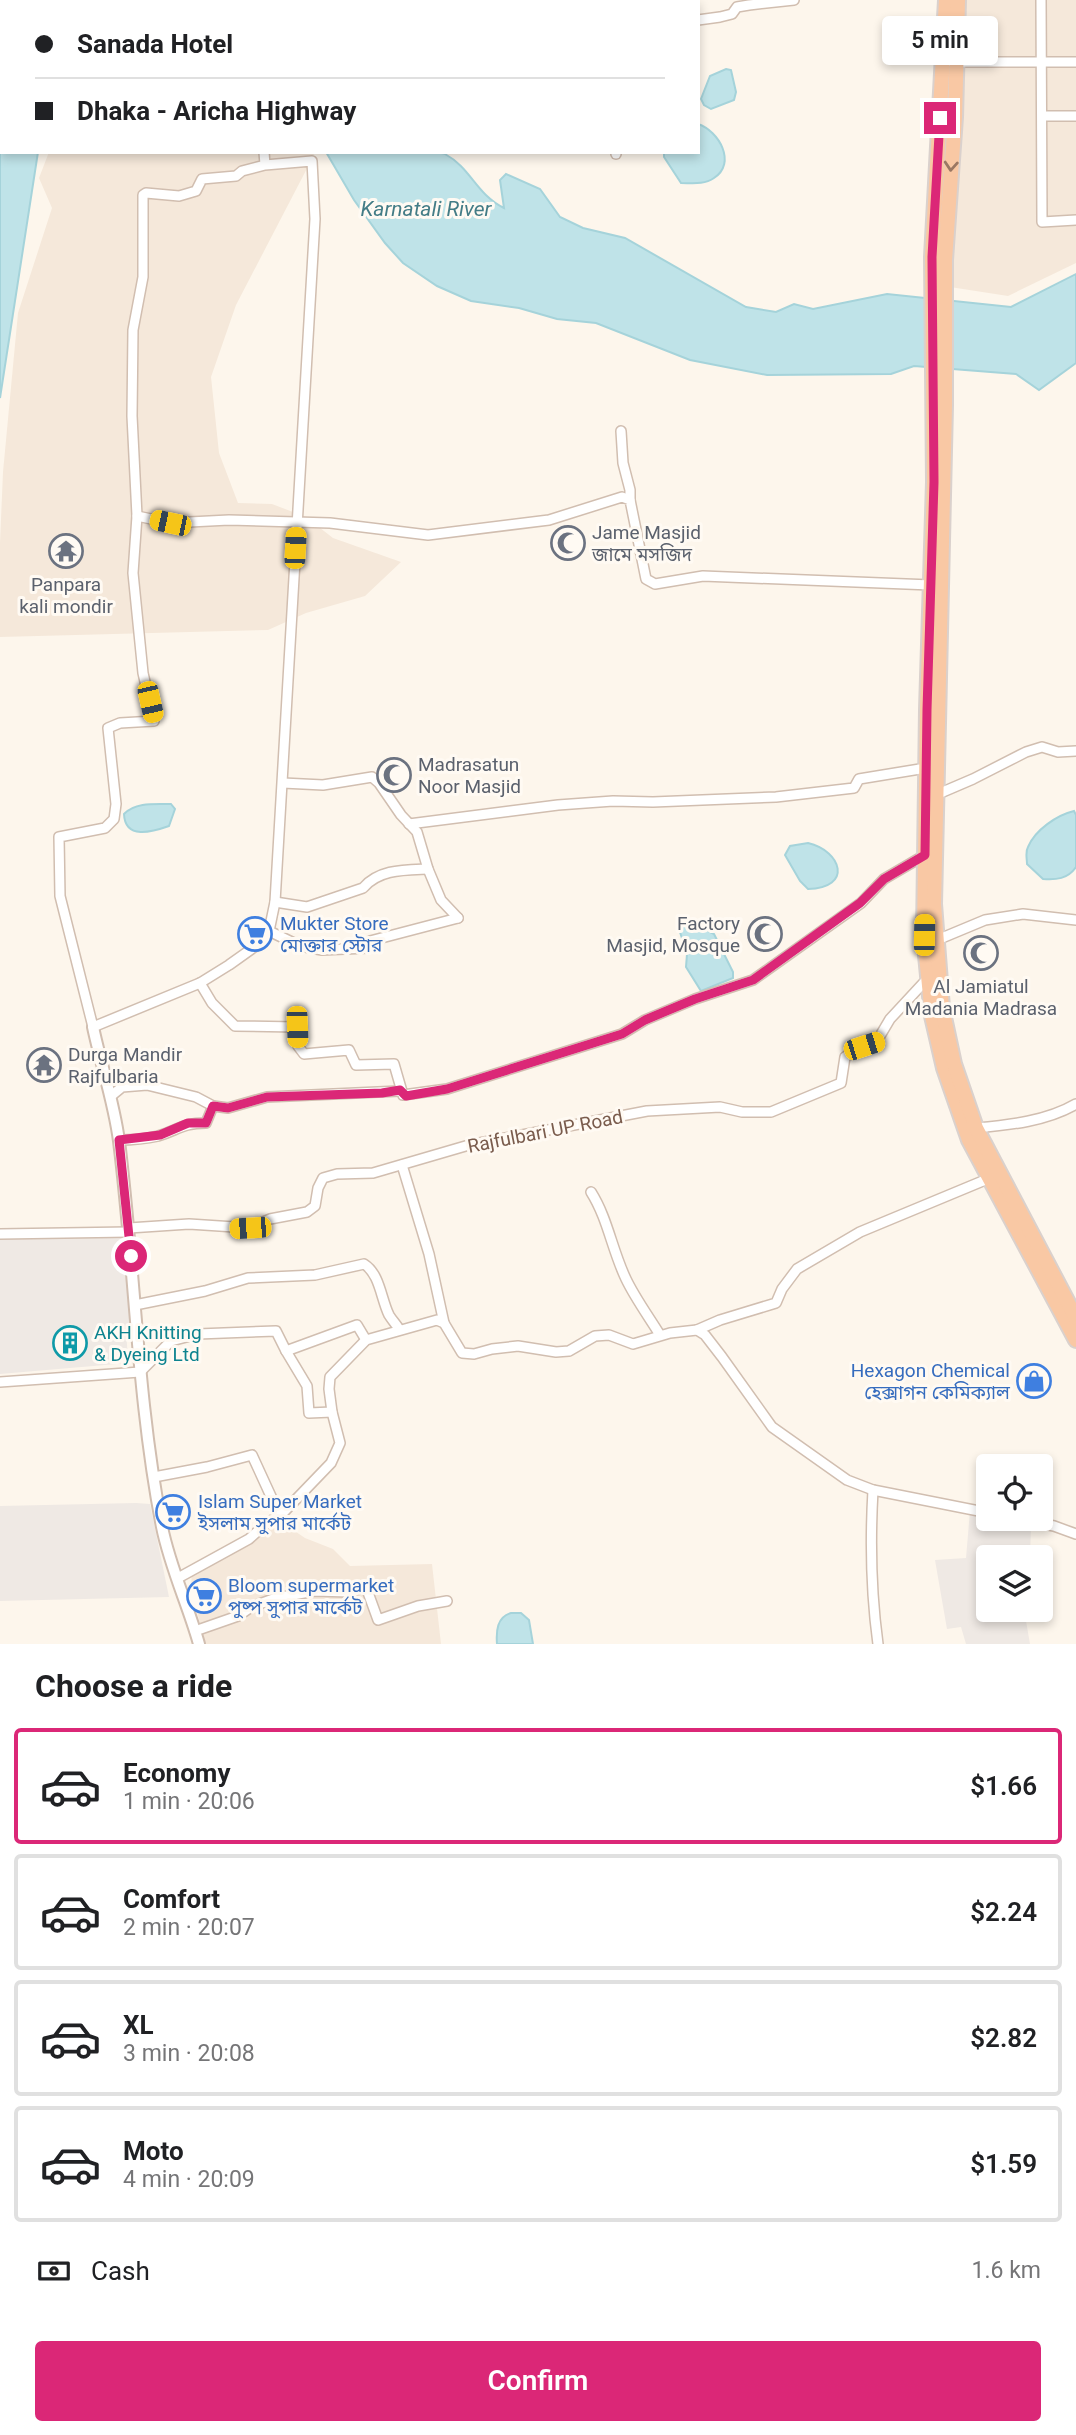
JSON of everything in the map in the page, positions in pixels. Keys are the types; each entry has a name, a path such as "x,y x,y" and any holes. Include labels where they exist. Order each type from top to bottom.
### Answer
{"highway":[{"path":"946,0 954,117 939,259 938,794 934,904 942,1007 954,1064 976,1128 1076,1318"},
{"path":"949,62 958,0"},
{"path":"939,405 931,585 924,935 932,1016 944,1068 969,1140 1076,1340"}],"street":[{"path":"700,20 732,14 738,4 794,0"},
{"path":"1041,0 1042,222 1076,220"},
{"path":"949,62 1076,62"},
{"path":"1043,116 1076,116"},
{"path":"264,154 265,165"},
{"path":"93,1027 200,984 254,947 269,931 275,902 283,783 315,219 312,161 265,165 242,171 236,176 202,179 196,191 179,196 143,195 143,276 133,330 132,416 137,516 132,573 143,673 154,721 120,723 108,728 116,804 114,819 105,828 59,837 60,896 103,1070 111,1096 119,1140 140,1372 163,1530 199,1644"},
{"path":"621,431 623,463 646,579 655,584 703,576 931,585"},
{"path":"137,516 170,523 229,520 330,523 428,535 548,520 622,497 630,500"},
{"path":"938,794 1042,747 1058,752 1076,751"},
{"path":"409,824 613,800 653,802 776,797 854,788 859,779 926,768"},
{"path":"269,931 300,946 322,950 358,949 368,948 370,941 458,918 441,900 417,832 372,777 323,785 283,783"},
{"path":"200,984 212,1003 234,1026 297,1027 298,1046 304,1054 349,1050 356,1065 394,1064 400,1090 406,1096 447,1089 622,1034 645,1020 695,999 753,980 860,903 884,879 925,855"},
{"path":"275,902 307,907 363,888 380,874 428,869"},
{"path":"937,940 985,920 1023,914 1076,920"},
{"name":"Rajfulbari UP Road","path":"129,1230 209,1224 236,1229 250,1228 270,1219 307,1212 315,1206 323,1178 337,1174 373,1173 468,1145 647,1111 720,1107 742,1112 771,1112 841,1083 845,1057 877,1041 890,1019 928,978"},
{"path":"111,1096 122,1087 147,1085 196,1097 213,1106 228,1108 267,1097 400,1090"},
{"path":"976,1128 1016,1124 1065,1110 1076,1104"},
{"path":"119,1140 160,1135 188,1123 206,1123 213,1106"},
{"path":"402,1165 429,1254 444,1323 462,1353 474,1354 518,1346 556,1352 569,1351 595,1336 609,1335 633,1344 660,1335 697,1330 776,1303 782,1289 797,1269 860,1232 990,1178"},
{"path":"592,1192 601,1208 627,1281 660,1335"},
{"path":"0,1234 129,1230"},
{"path":"135,1305 205,1291 248,1278 315,1275 364,1264 376,1280 390,1316 399,1329"},
{"path":"178,1578 249,1539 268,1522 280,1516 331,1463 340,1443 332,1412 330,1377 366,1340 437,1320 444,1323"},
{"path":"286,1351 357,1325 366,1340"},
{"path":"697,1330 705,1335 772,1427 847,1480 873,1490 976,1510"},
{"path":"0,1382 140,1372 171,1341 198,1334 276,1331 307,1385 309,1413 332,1412"},
{"path":"154,1477 252,1455 280,1516"},
{"path":"873,1490 872,1590 878,1644"},
{"path":"1053,1526 1076,1534"},
{"path":"195,1632 276,1598 315,1591 349,1592 366,1587 378,1620 418,1606 447,1601"}],"shaded area":[{"path":"964,0 1076,0 1076,263 1008,296 950,287"},
{"path":"48,154 313,154 236,305 211,377 219,453 238,503 272,504 306,517 333,538 401,562 365,596 306,613 268,630 0,637 3,472 18,313 52,208 39,178"},
{"path":"121,1230 132,1326 126,1327 128,1363 0,1374 0,1234"},
{"path":"150,1504 169,1597 0,1601 0,1506"},
{"path":"970,1511 976,1513 976,1531 1031,1531 1030,1545 976,1545 976,1622 1026,1622 1030,1644 966,1644 961,1627 947,1629 935,1560 966,1558"},
{"path":"277,1519 305,1538 333,1549 350,1566 432,1564 441,1644 206,1644 191,1591 192,1567"}],"water":[{"path":"726,69 731,70 736,92 734,100 711,109 704,105 701,99 710,76"},
{"path":"700,125 713,133 725,156 721,172 706,182 698,183 681,183 664,154 700,154"},
{"path":"0,154 38,154 0,398"},
{"name":"Karnatali River","path":"327,154 445,154 461,166 487,196 504,208 500,180 506,174 540,189 560,217 583,228 625,238 746,307 776,312 794,304 813,309 887,294 1011,307 1076,274 1076,363 1039,390 1016,374 914,366 891,374 767,375 690,360 596,323 557,319 519,308 471,301 437,286 403,263 354,200"},
{"path":"171,804 175,809 169,826 140,832 129,828 126,822 124,814 134,807"},
{"path":"1074,811 1076,867 1061,878 1043,879 1027,864 1027,849 1047,824"},
{"path":"808,843 829,853 835,861 838,869 832,883 808,889 800,881 785,855 790,846"},
{"path":"687,920 714,934 733,972 733,978 701,991 686,967 687,954 679,929 681,922"},
{"path":"511,1613 521,1613 529,1620 533,1644 497,1644 500,1621"}],"place":[{"name":"Jame Masjid জামে মসজিদ","path":"568,543"},
{"name":"Panpara kali mondir","path":"66,551"},
{"name":"Madrasatun Noor Masjid","path":"394,775"},
{"name":"Mukter Store মোক্তার স্টোর","path":"255,934"},
{"name":"Factory Masjid, Mosque","path":"765,934"},
{"name":"Al Jamiatul Madania Madrasa","path":"981,953"},
{"name":"Durga Mandir Rajfulbaria","path":"44,1065"},
{"name":"AKH Knitting & Dyeing Ltd","path":"70,1343"},
{"name":"Hexagon Chemical হেক্সাগন কেমিক্যাল","path":"1034,1381"},
{"name":"Islam Super Market ইসলাম সুপার মার্কেট","path":"173,1512"},
{"name":"Bloom supermarket পুষ্প সুপার মার্কেট","path":"204,1596"}],"route":[{"path":"131,1256 119,1140 143,1139 188,1123 206,1123 213,1106 228,1108 267,1097 400,1090 406,1096 447,1089 622,1034 645,1020 695,999 753,980 860,903 884,879 925,855 934,482 932,257 940,118"}]}
